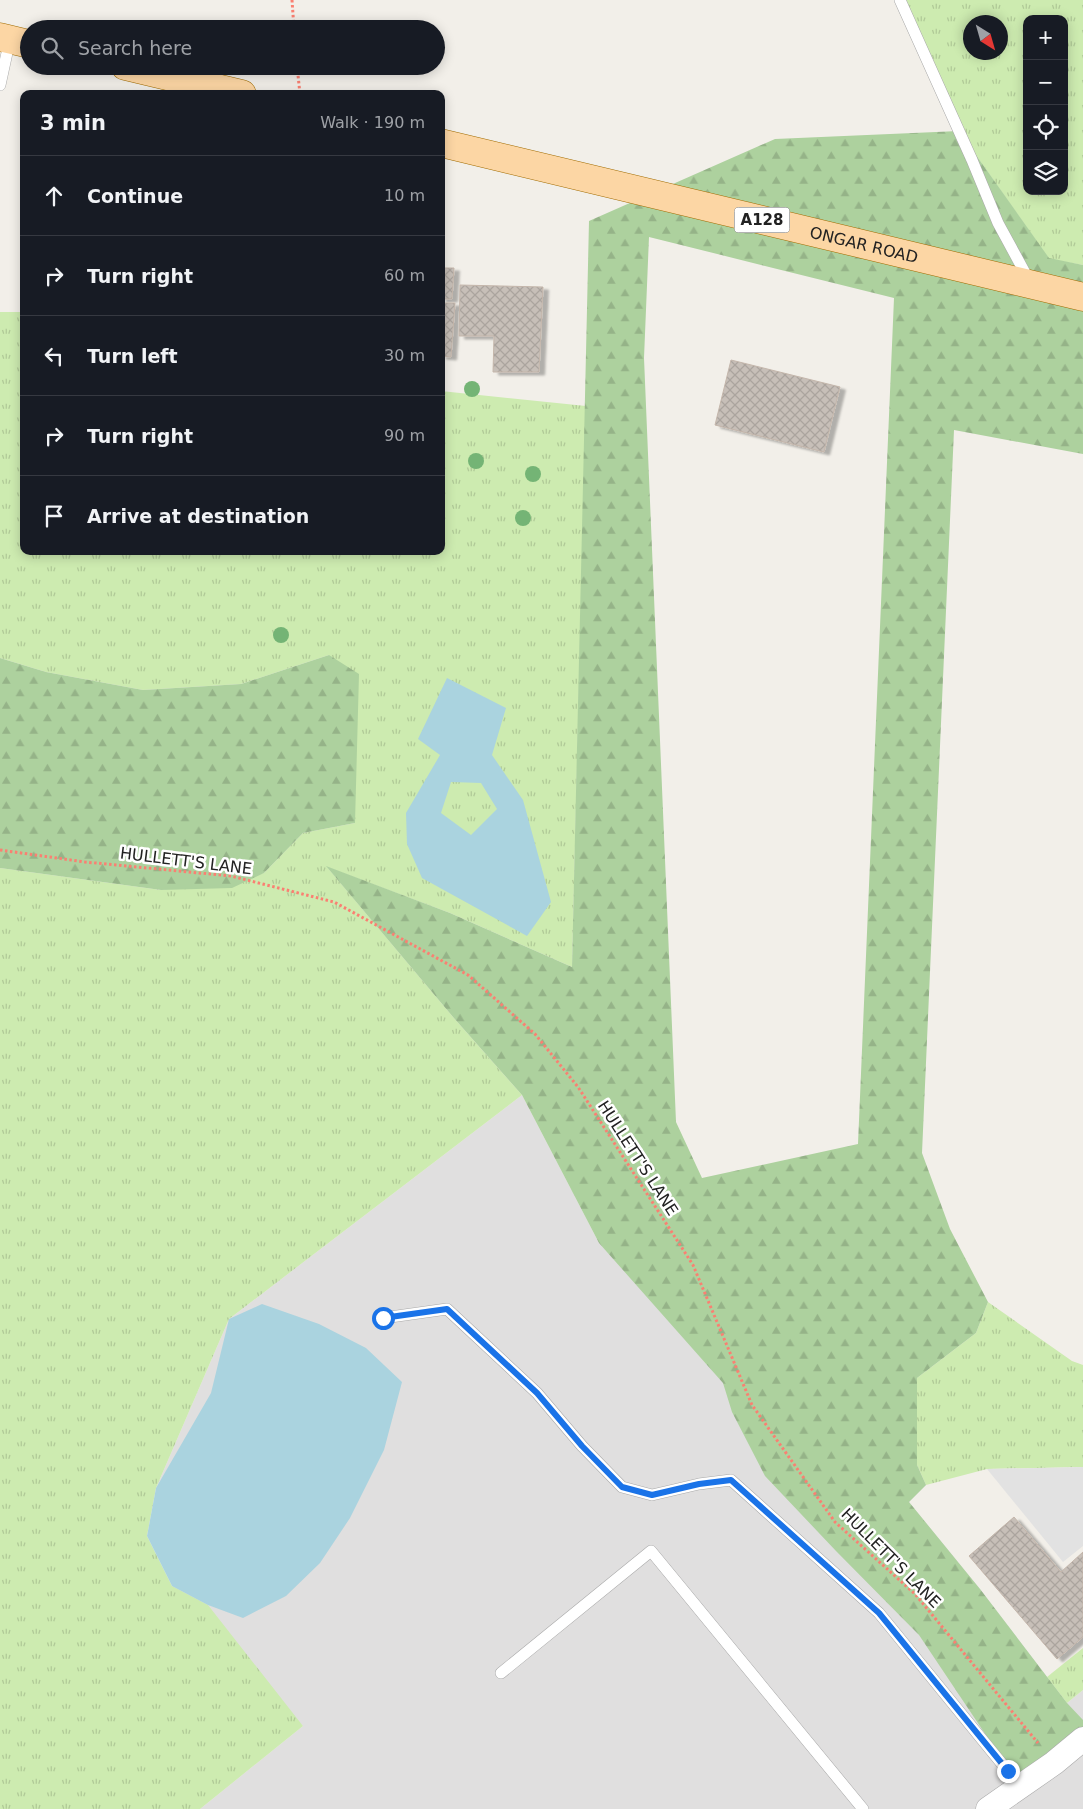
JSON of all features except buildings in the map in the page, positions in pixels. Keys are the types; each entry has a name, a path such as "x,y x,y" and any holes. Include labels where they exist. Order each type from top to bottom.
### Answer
{"main road":[{"path":"163,75 225,90"},
{"name":"ONGAR ROAD","path":"445,144 1083,297"}],"street":[{"path":"988,1809 1070,1753"}],"lane":[{"path":"900,0 972,160 998,223 1032,284"},
{"path":"0,85 13,40"},
{"path":"383,1318 447,1309 537,1393 582,1446 622,1487 652,1495 699,1484 731,1480 879,1613 1020,1786"},
{"path":"501,1672 651,1551 864,1809"}],"path":[{"path":"292,0 293,20"},
{"path":"299,75 300,90"},
{"name":"HULLETT'S LANE","path":"0,850 84,862 231,876 334,902 468,975 535,1034 578,1087 693,1265 752,1405 835,1522 916,1594 1070,1753"}],"shaded area":[{"path":"522,1095 599,1243 917,1465 926,1485 909,1502 980,1589 1067,1703 1083,1690 1083,1809 200,1809 303,1726 172,1586 156,1488 229,1319"},
{"path":"1083,1467 1083,1546 1063,1562 987,1469"}],"green space":[{"path":"898,0 1083,0 1083,265 1049,259 959,131"},
{"path":"959,131 1049,258 1083,265 1083,454 954,430 922,1153 950,1229 988,1302 976,1333 917,1378 917,1465 926,1485 909,1502 980,1589 1067,1703 1083,1720 1083,1739 1020,1786 919,1635 765,1476 732,1412 723,1383 599,1243 522,1095 453,1017 326,866 450,913 572,967 589,221 775,139","holes":["649,237 894,298 858,1144 702,1178 676,1122 644,358"]},
{"path":"0,312 20,312 20,555 445,555 445,391 586,406 572,967 450,913 327,867 453,1017 522,1095 229,1319 156,1488 147,1536 172,1586 208,1605 303,1726 200,1809 0,1809 0,868 161,890 264,873 303,833 355,823 329,655 241,684 143,690 46,672 0,658"},
{"path":"329,655 359,674 355,823 303,833 264,873 232,888 161,890 0,868 0,658 46,672 143,690 241,684"},
{"path":"988,1302 1072,1361 1083,1365 1083,1467 987,1469 926,1485 917,1465 917,1378 976,1333"},
{"path":"1083,1648 1083,1690 1067,1703 1047,1677"}],"water":[{"path":"447,678 506,708 492,755 523,800 551,902 527,936 422,878 407,844 406,813 440,755 418,739","holes":["451,782 481,783 497,809 471,835 441,813"]},
{"path":"262,1304 319,1324 366,1348 402,1382 384,1450 350,1518 320,1563 286,1596 243,1618 208,1605 172,1586 147,1536 156,1488 211,1393 229,1319"}],"route":[{"path":"383,1318 447,1309 537,1393 582,1446 622,1487 652,1495 699,1484 731,1480 879,1613 1008,1771"}]}
